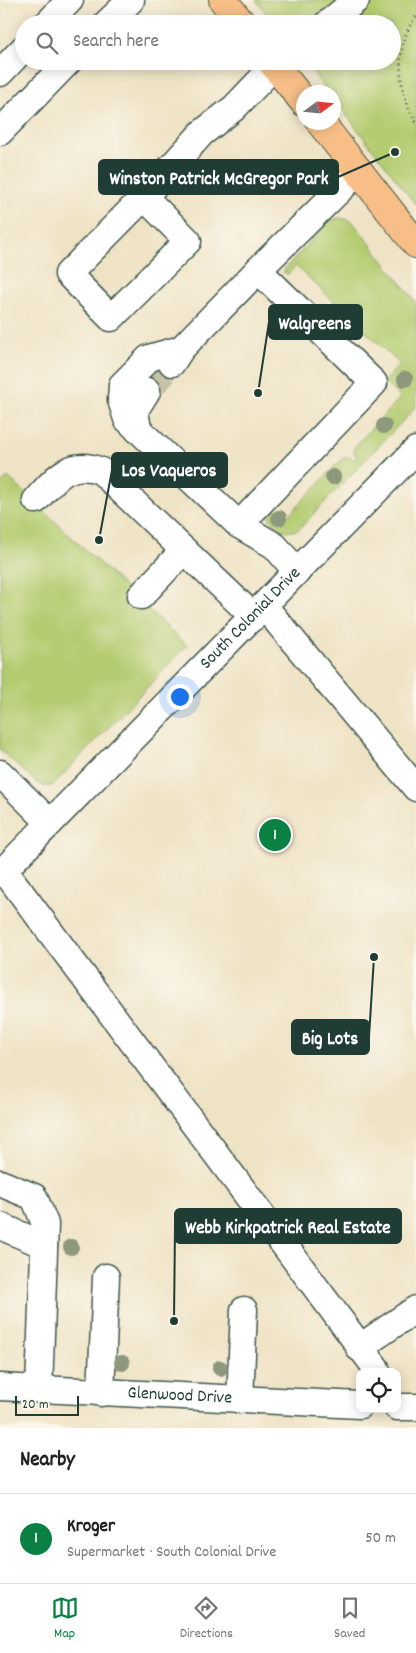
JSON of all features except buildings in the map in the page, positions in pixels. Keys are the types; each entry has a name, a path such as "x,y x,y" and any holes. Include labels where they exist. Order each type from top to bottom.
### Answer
{"main road":[{"path":"223,0 235,15"},
{"path":"280,70 296,91"},
{"path":"326,130 416,244"}],"street":[{"path":"56,15 70,0"},
{"path":"115,15 131,0"},
{"path":"338,15 356,0"},
{"path":"0,73 15,57"},
{"path":"1,128 60,70"},
{"path":"144,197 188,241 111,318 68,274 144,197 202,133 234,108 269,70"},
{"path":"297,572 275,546 239,524 127,419 121,400 122,385 149,358 174,359 258,270 359,172"},
{"path":"239,524 374,383 258,270"},
{"path":"138,430 135,410 147,391"},
{"name":"South Colonial Drive","path":"2,872 416,450"},
{"path":"36,500 59,476 70,469 81,466 101,471 184,550 259,612 416,788"},
{"path":"141,596 184,550"},
{"path":"1,776 50,823"},
{"path":"2,872 81,972 359,1348 376,1368"},
{"path":"0,1183 34,1197 45,1224 39,1390"},
{"path":"0,1226 44,1245"},
{"path":"101,1393 106,1277"},
{"path":"359,1348 416,1309"},
{"path":"240,1400 244,1310"},
{"name":"Glenwood Drive","path":"0,1388 356,1405"},
{"path":"401,1407 416,1407"}],"path":[{"path":"416,17 404,42 401,57 407,104 416,122"}],"green space":[{"path":"256,0 416,0 416,205 341,108 341,85 323,85 311,70 401,70 401,15 268,15"},
{"path":"340,218 352,221 416,302 416,407 299,529 286,531 278,527 271,520 269,516 274,510 287,517 344,457 350,457 355,460 357,457 354,454 354,447 400,398 384,382 400,364 296,266 288,274 284,273 284,270 330,220"},
{"path":"8,477 187,646 52,786 43,786 36,782 0,750 0,485"}],"tunnel":[{"path":"147,391 167,370"}],"place":[{"name":"Winston Patrick McGregor Park","path":"395,152"},
{"name":"Walgreens","path":"258,393"},
{"name":"Los Vaqueros","path":"99,540"},
{"name":"Kroger","path":"275,835"},
{"name":"Big Lots","path":"374,957"},
{"name":"Webb Kirkpatrick Real Estate","path":"174,1321"}]}
